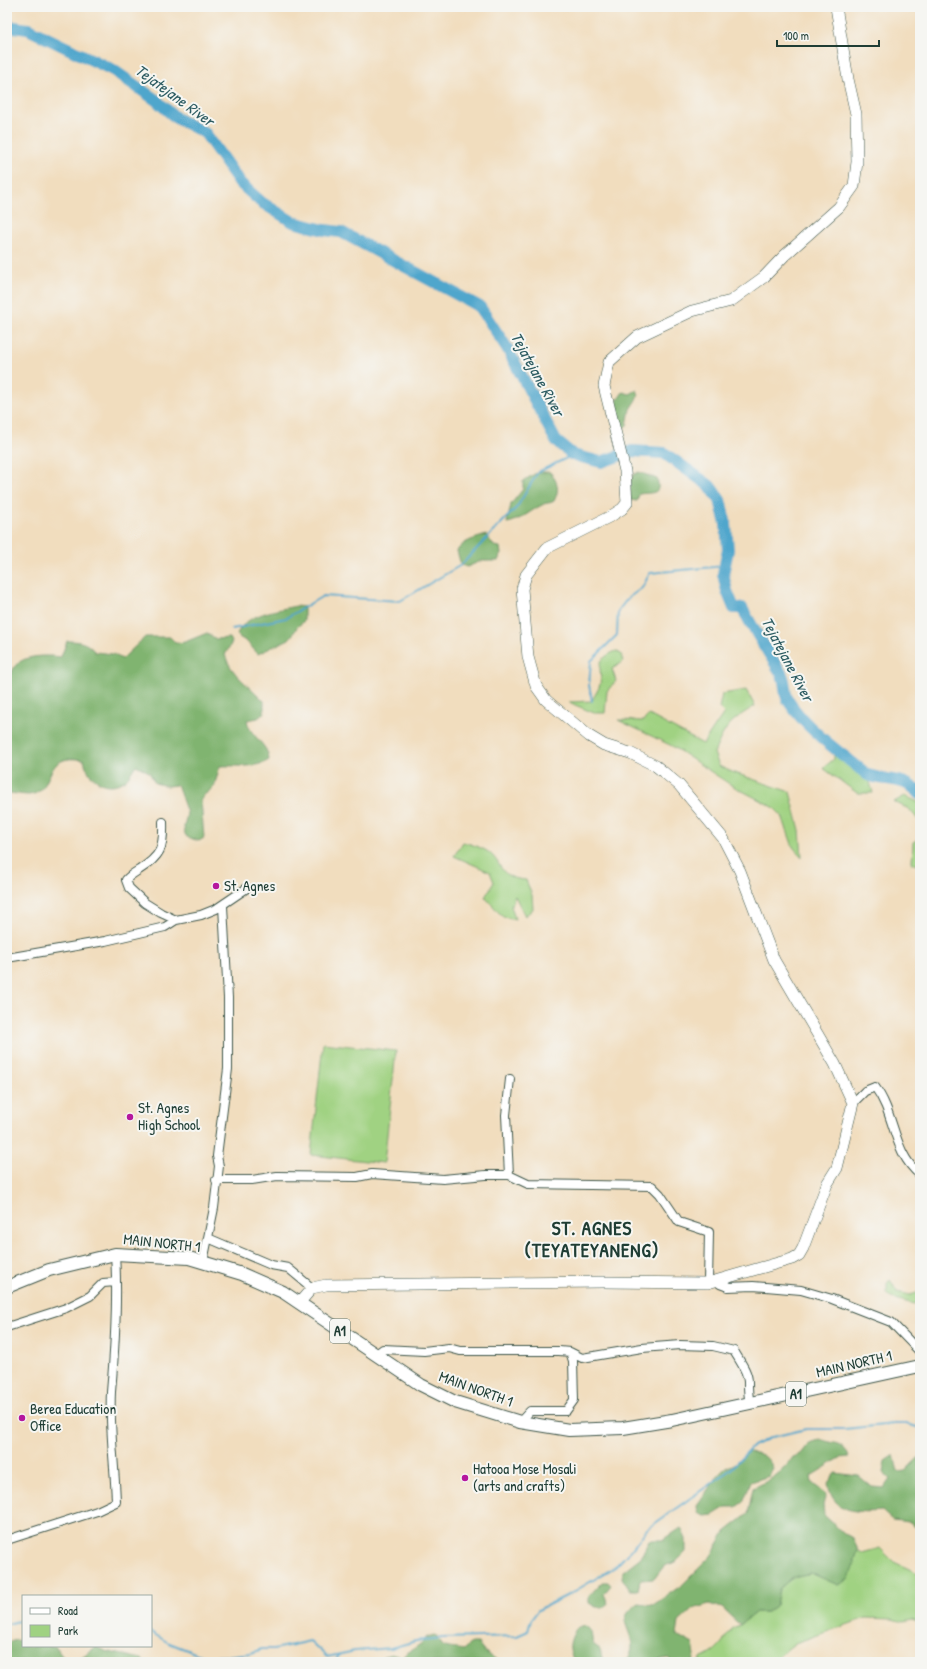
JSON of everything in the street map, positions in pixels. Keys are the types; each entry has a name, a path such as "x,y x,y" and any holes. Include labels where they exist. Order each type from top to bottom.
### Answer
{"main road":[{"name":"MAIN NORTH 1","path":"7,1287 49,1270 116,1254 189,1258 242,1274 283,1292 300,1302 375,1355 421,1385 456,1402 520,1422 569,1430 623,1428 750,1404 920,1366"}],"street":[{"path":"836,7 848,79 856,114 856,162 854,186 839,207 784,256 764,277 731,301 692,311 637,337 609,362 604,386 614,432 625,471 626,503 622,509 611,516 547,548 526,575 522,589 528,657 531,673 536,686 546,700 576,726 604,745 630,753 656,766 679,786 723,838 740,871 774,960 835,1064 853,1103"},
{"path":"163,822 164,838 160,852 149,864 128,877 126,884 145,903 176,920"},
{"path":"7,958 113,939 164,927 176,920 201,915 223,906 247,888"},
{"path":"203,1262 219,1166 217,1156 228,1069 228,998 223,906"},
{"path":"509,1176 506,1116 510,1079"},
{"path":"300,1302 312,1288 326,1285 413,1283 713,1282 792,1259 799,1255 809,1234 827,1184 837,1168 853,1103 865,1091 875,1087 884,1098 902,1154 920,1175"},
{"path":"216,1180 234,1181 277,1176 308,1175 357,1177 372,1174 443,1179 486,1175 509,1176 528,1184 652,1186 660,1194 680,1222 709,1232 713,1282"},
{"path":"208,1238 271,1264 288,1268 312,1288"},
{"path":"7,1540 97,1511 116,1502 111,1393 114,1371 116,1254"},
{"path":"7,1327 66,1308 90,1296 103,1284 116,1282"},
{"path":"713,1282 728,1287 753,1286 801,1290 832,1299 892,1322 920,1352"},
{"path":"375,1355 383,1349 424,1351 449,1348 460,1351 529,1352 541,1350 570,1352 582,1358 642,1348 680,1345 713,1346 734,1351 743,1367 748,1381 747,1392 750,1404"},
{"path":"520,1422 530,1411 566,1411 574,1400 573,1361 570,1352"}],"green space":[{"path":"637,390 639,395 630,409 627,425 624,428 617,426 614,405 623,392 630,394"},
{"path":"538,472 550,472 555,479 557,493 554,501 544,504 521,518 507,523 511,504 523,489 523,481"},
{"path":"639,472 657,479 658,488 657,491 651,493 639,494 637,501 630,500 630,482 633,475"},
{"path":"486,535 494,546 500,547 501,554 498,561 481,561 467,567 461,565 457,551 460,547 470,540"},
{"path":"296,606 304,607 304,621 297,627 289,639 258,654 237,634 241,627 254,617 271,611"},
{"path":"207,633 216,639 230,638 232,642 225,655 228,662 236,674 264,701 264,713 258,718 247,720 251,730 266,749 269,760 252,766 220,766 214,787 204,795 201,800 204,838 199,841 187,837 185,834 184,827 187,813 177,785 167,786 155,783 149,772 136,765 125,780 118,784 111,785 99,782 94,778 89,773 84,760 70,759 61,761 55,766 43,787 38,792 29,795 7,793 7,674 12,673 19,662 32,657 40,656 61,657 67,641 83,643 95,652 113,654 122,659 145,637 170,637 176,643 185,642"},
{"path":"616,651 621,654 623,662 612,669 616,681 607,691 605,713 594,713 568,702 592,701 600,684 601,662 604,658"},
{"path":"746,690 755,706 739,716 729,725 714,753 719,766 790,792 800,830 802,857 793,847 782,816 773,807 731,785 672,746 618,720 643,721 649,715 703,744 724,713 719,708 722,694"},
{"path":"833,746 868,775 873,793 857,793 823,768 834,759"},
{"path":"905,796 920,803 920,822 909,809 894,802"},
{"path":"920,838 920,866 912,863 913,842"},
{"path":"463,842 487,851 497,861 502,870 510,876 517,879 526,880 532,895 533,909 525,916 515,896 511,906 515,919 503,917 485,897 494,882 490,872 454,856"},
{"path":"323,1043 396,1051 384,1163 311,1155"},
{"path":"890,1280 897,1292 910,1295 920,1292 920,1302 914,1304 891,1298 887,1293 887,1283"},
{"path":"820,1439 841,1445 849,1457 840,1458 811,1476 812,1483 826,1494 823,1505 824,1515 844,1534 852,1537 858,1550 849,1579 838,1585 811,1573 793,1577 779,1589 776,1605 767,1612 756,1612 740,1625 722,1608 709,1604 693,1609 679,1622 677,1635 693,1644 695,1655 693,1662 671,1662 669,1658 647,1662 627,1662 632,1647 626,1619 627,1614 631,1609 639,1603 653,1605 682,1585 711,1556 725,1532 748,1514 753,1488 776,1476 793,1457 801,1454 808,1445"},
{"path":"748,1452 757,1453 766,1457 773,1468 769,1476 751,1482 743,1502 736,1507 726,1507 713,1515 705,1516 698,1513 697,1506 719,1474 736,1463"},
{"path":"894,1455 898,1472 905,1471 920,1456 920,1531 909,1522 892,1520 882,1511 864,1512 847,1509 840,1506 830,1493 828,1483 835,1473 859,1476 872,1487 884,1488 890,1479 883,1473 885,1461"},
{"path":"681,1528 686,1539 686,1552 676,1562 664,1566 654,1579 640,1580 638,1590 630,1590 622,1578 623,1571 641,1557 649,1540 663,1540"},
{"path":"880,1548 894,1562 920,1574 920,1623 912,1620 904,1622 892,1619 866,1618 795,1643 772,1662 700,1662 700,1659 711,1653 719,1646 732,1628 740,1625 756,1612 767,1612 776,1605 779,1589 793,1577 811,1573 838,1585 854,1560 858,1550 862,1553"},
{"path":"602,1582 608,1582 611,1585 604,1594 608,1603 605,1607 596,1607 589,1603 589,1596"},
{"path":"585,1626 591,1631 593,1644 600,1649 603,1662 575,1662 572,1658 570,1642 576,1629"},
{"path":"434,1635 437,1636 441,1644 447,1648 463,1650 471,1643 478,1643 485,1652 500,1662 383,1662 384,1656 391,1654 402,1657 422,1643 427,1637"},
{"path":"16,1640 22,1642 22,1647 56,1647 62,1656 70,1661 80,1658 96,1647 105,1651 142,1659 144,1662 7,1662 7,1643"}],"waterway":[{"name":"Tejatejane River","path":"7,26 28,29 113,70 156,100 176,118 205,133 240,183 261,202 293,222 324,230 341,232 480,307 507,348 556,441 573,455 601,462 632,451 664,453 710,486 720,500 726,524 728,550 723,574 727,591 734,608 742,608 781,673 789,702 806,723 836,750 868,775 896,780 908,784 920,794"},
{"path":"232,629 286,618 323,596 400,601 461,565 517,507 538,472 573,455"},
{"path":"592,701 589,685 591,661 617,635 618,611 628,598 642,588 650,573 725,566"},
{"path":"152,1633 167,1642 202,1656 227,1656 251,1653 262,1649 274,1649 310,1641 327,1657 355,1651 391,1648 416,1641 442,1638 517,1636 528,1631 531,1620 538,1610 570,1594 615,1567 632,1549 647,1529 730,1470 753,1446 772,1437 806,1429 844,1429 894,1424 907,1424 920,1428"},
{"path":"7,1624 22,1620"},
{"path":"335,1662 339,1655"}],"place":[{"name":"St. Agnes","path":"216,886"},
{"name":"St. Agnes High School","path":"130,1117"},
{"name":"Berea Education Office","path":"22,1418"},
{"name":"Hatooa Mose Mosali (arts and crafts)","path":"465,1478"}],"district":[{"name":"ST. AGNES (TEYATEYANENG)","path":"592,1239"}]}
